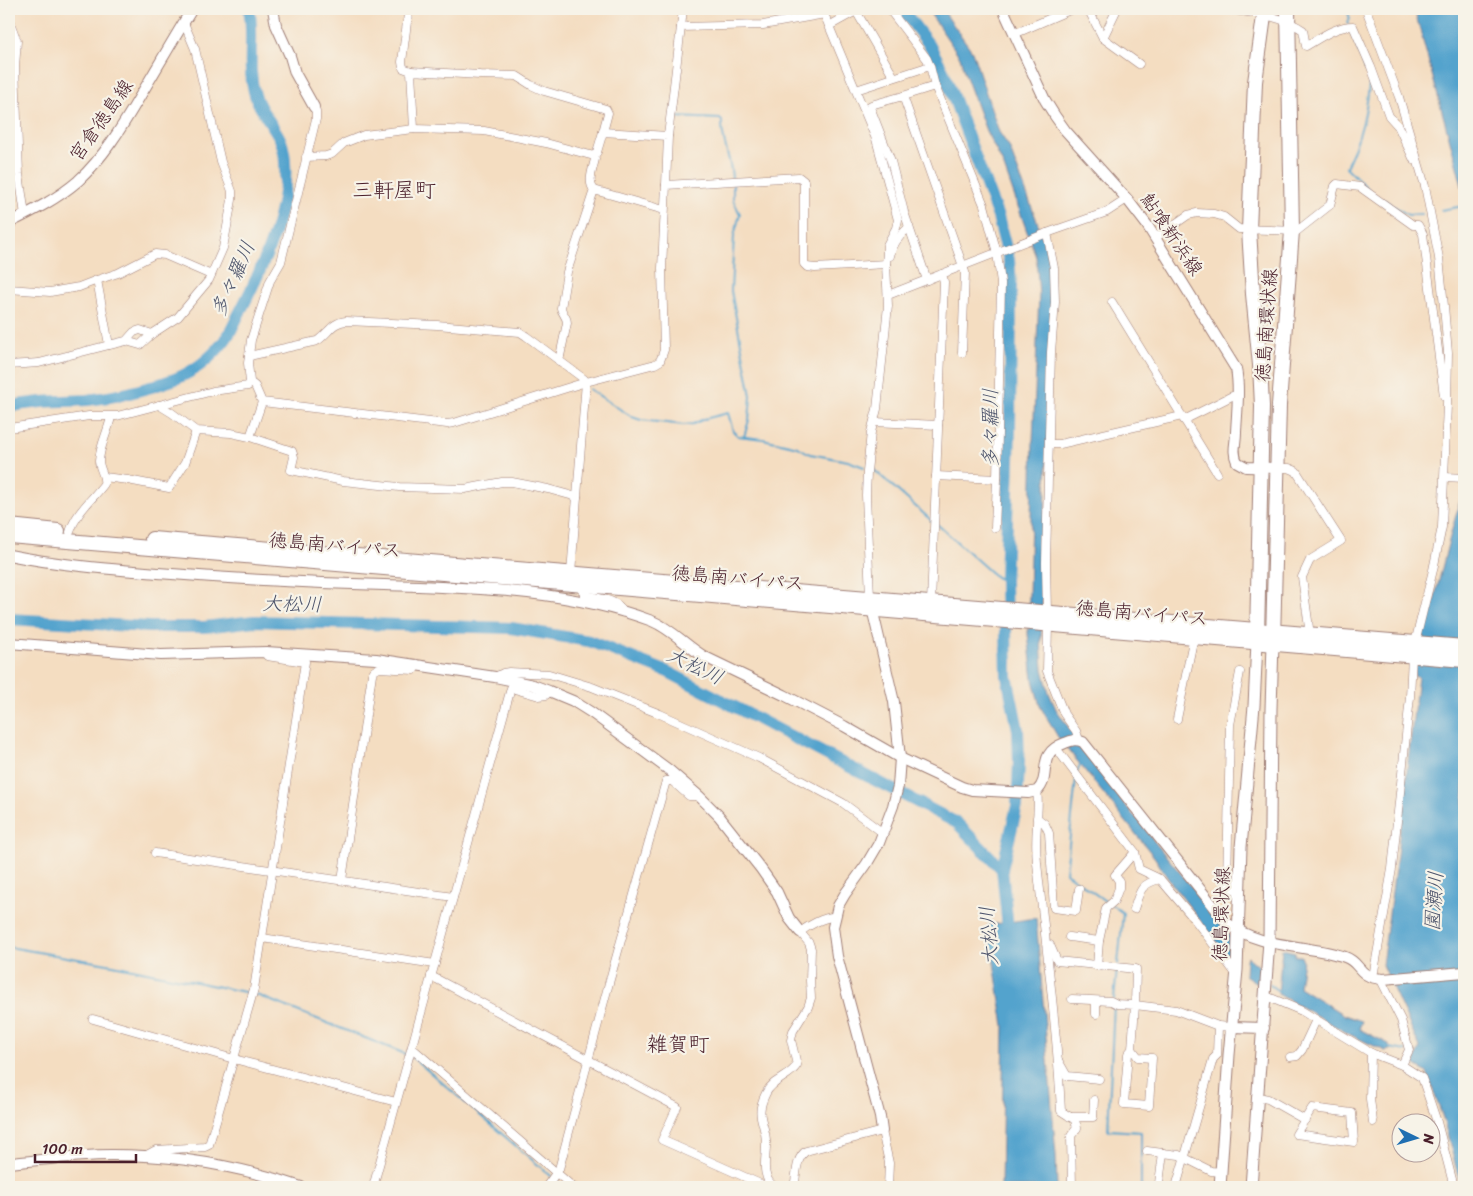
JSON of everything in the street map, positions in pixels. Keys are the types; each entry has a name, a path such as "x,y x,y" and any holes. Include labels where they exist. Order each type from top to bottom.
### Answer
{"highway":[{"name":"徳島南環状線","path":"1257,636 1262,406 1250,230 1255,82 1264,12"},
{"name":"徳島南環状線","path":"1273,637 1279,405 1292,231 1288,16"},
{"name":"徳島南バイパス","path":"9,526 574,579"},
{"name":"徳島南バイパス","path":"9,536 574,579 1415,649 1464,647"},
{"name":"徳島南バイパス","path":"871,603 931,604 993,614"},
{"name":"徳島南バイパス","path":"1046,618 1194,636 1257,636"},
{"name":"徳島南バイパス","path":"1273,637 1310,635 1415,649 1464,660"}],"main road":[{"name":"徳島環状線","path":"1220,1187 1223,1055 1231,1027 1236,972 1239,892 1254,706 1257,636"},
{"path":"1251,1187 1269,941 1273,637"}],"street":[{"name":"宮倉徳島線","path":"9,223 44,206 66,190 79,180 101,156 134,107 192,9"},
{"path":"9,428 80,417 110,417 213,391 248,386 250,382 249,356 251,340 270,281 281,262 316,119 314,107 295,73 290,56 276,25 273,9"},
{"path":"387,9 407,11 408,14 402,62 403,68 480,76 517,76 544,91 606,109 608,114 597,152 594,156 591,187 594,190 664,210"},
{"path":"262,402 447,424 660,362 664,350 662,268 668,136 682,9"},
{"path":"889,9 927,59 935,86 984,204 998,253 1001,297 995,528"},
{"name":"鮎喰新浜線","path":"1003,9 1045,100 1055,116 1065,130 1128,199 1155,238 1236,369 1238,396 1234,449 1237,462 1246,468 1277,468"},
{"path":"1014,34 1072,9"},
{"path":"1088,9 1103,38 1140,64"},
{"path":"1103,38 1117,9"},
{"path":"1227,9 1288,16 1303,30 1306,46 1328,33 1345,26 1353,26 1388,116 1398,126 1416,165 1419,167"},
{"path":"1366,9 1399,97 1425,186 1439,258 1448,353 1448,477 1442,527 1415,649 1379,978 1401,1020 1410,1050 1402,1066"},
{"path":"830,26 858,10 894,77"},
{"path":"680,28 763,25 824,12 879,148 897,214 896,228 888,245 886,264 891,294"},
{"path":"9,20 17,41 15,66 18,174 25,215"},
{"path":"9,365 39,362 126,341 140,344 178,317 212,275 223,248 232,191 221,162 195,49 184,23"},
{"path":"856,90 930,66"},
{"path":"411,70 414,129"},
{"path":"927,280 909,227 891,161 870,107 871,105 935,86"},
{"path":"903,96 965,272 962,352"},
{"path":"306,157 332,154 344,143 364,135 414,129 484,131 546,143 594,156"},
{"path":"603,132 668,136"},
{"path":"666,185 799,177 804,181 804,264 807,267 886,264"},
{"path":"1155,238 1188,215 1197,213 1214,214 1230,221 1239,229 1297,231 1330,204 1337,184 1360,187 1413,225 1418,225 1421,228 1444,401 1448,404"},
{"path":"560,361 568,323 567,317 562,313 561,308 567,272 594,190"},
{"path":"891,294 963,265 1107,212 1128,199"},
{"path":"888,1187 889,1163 880,1117 837,956 834,939 834,918 844,894 866,865 885,830 893,806 900,762 894,702 871,603 866,495 871,432 877,409 891,294 891,250 909,227"},
{"path":"1045,234 1055,284 1051,352 1046,563 1047,671 1064,714 1076,731 1077,740"},
{"path":"9,290 50,292 79,287 118,273 155,254 165,255 212,275"},
{"path":"931,604 944,282 942,274"},
{"path":"97,280 109,345"},
{"path":"1112,302 1217,473"},
{"path":"249,356 317,340 323,337 339,321 437,325 520,332 586,382 577,497 574,579 585,595 616,604 621,607 623,612"},
{"path":"126,341 134,332 140,330 152,334"},
{"path":"250,382 255,386 262,402 250,437"},
{"path":"1049,444 1060,444 1183,418 1232,396 1238,396"},
{"path":"159,405 160,408 172,413 196,431 231,433 250,437 292,452 294,457 291,470 343,481 384,486 465,489 512,482 577,497"},
{"path":"70,532 75,520 84,507 104,484 104,477 99,464 100,453 110,417"},
{"path":"874,422 938,425"},
{"path":"104,477 169,488 185,463 196,431"},
{"path":"1277,468 1296,470 1341,541 1310,560 1302,577 1310,635"},
{"path":"936,476 997,478"},
{"path":"1448,477 1464,478"},
{"path":"9,555 74,567 237,580 490,589 570,599 655,622 694,651 844,726 900,762 967,788 1032,792 1043,781 1044,765 1048,755 1058,746 1077,740 1083,742 1227,923 1239,932 1269,941 1347,958 1364,974 1379,978 1464,972"},
{"path":"1177,719 1194,636"},
{"path":"9,643 161,655 266,652 416,664 533,685 574,702 592,713 669,770 719,816 761,869 777,892 788,918 809,943 811,949 811,998 808,1007 793,1031 791,1040 797,1065 793,1071 772,1085 766,1092 760,1108 760,1118 766,1138 766,1175 772,1186 765,1186 662,1140 677,1107 431,976"},
{"path":"144,1156 156,1150 205,1147 209,1145 254,989 305,662 267,656 266,652"},
{"path":"342,880 372,674 379,668 414,670 416,664"},
{"path":"496,677 509,672 549,674 592,687 660,714 759,758 842,803 885,830"},
{"path":"1239,892 1227,887 1227,861 1230,725 1240,672"},
{"path":"373,1187 511,688 539,696 546,695 549,691"},
{"path":"1058,746 1135,852 1139,869 1160,879 1236,972"},
{"path":"546,1187 558,1174 588,1059 666,781 672,781 689,796 699,796"},
{"path":"1032,792 1038,798 1037,861 1047,940 1061,1111 1075,1120 1077,1128 1071,1136 1072,1187"},
{"path":"1037,818 1045,824 1048,833 1054,908 1076,911 1079,889"},
{"path":"1097,966 1099,941 1106,908 1114,901 1119,888 1119,880 1115,875 1135,852"},
{"path":"155,853 453,897"},
{"path":"1134,909 1142,887 1160,879"},
{"path":"800,932 829,917 834,918"},
{"path":"1069,937 1099,941"},
{"path":"262,938 435,964"},
{"path":"1047,940 1057,961 1136,969 1132,1049 1128,1054 1124,1104 1149,1106 1152,1058 1138,1056 1132,1049"},
{"path":"1266,993 1302,1011 1371,1053 1402,1066 1422,1078 1438,1122 1454,1187"},
{"path":"1072,999 1111,1001 1117,1004 1176,1010 1218,1026 1264,1028"},
{"path":"1096,1000 1096,1014"},
{"path":"93,1018 234,1059 396,1102"},
{"path":"1290,1057 1297,1056 1302,1050 1316,1020"},
{"path":"1176,1187 1214,1059 1223,1055 1218,1026"},
{"path":"412,1048 573,1187"},
{"path":"1371,1053 1370,1099 1372,1122"},
{"path":"1058,1060 1067,1076 1099,1079"},
{"path":"1258,1097 1268,1099 1305,1120"},
{"path":"1070,1117 1093,1117 1094,1100"},
{"path":"1312,1108 1352,1113 1354,1142 1296,1134 1305,1120 1312,1108"},
{"path":"794,1187 799,1160 806,1151 882,1131"},
{"path":"1147,1151 1179,1155 1211,1171 1221,1172"},
{"path":"1159,1183 1163,1153"},
{"path":"9,1164 81,1156 144,1156 194,1161 236,1168 302,1187"}],"water":[{"path":"927,9 942,9 972,51 999,132 1009,147 1040,229 1051,266 1052,302 1041,643 1043,669 1049,693 1056,709 1084,750 1132,814 1139,820 1157,845 1222,923 1230,937 1229,958 1169,880 1155,858 1058,737 1040,706 1033,680 1028,634 1039,294 1036,257 1003,164 986,131 960,57"},
{"path":"1414,9 1464,9 1464,193 1419,26"},
{"name":"園瀬川","path":"1464,486 1464,1187 1461,1187 1443,1118 1427,1073 1414,1064 1420,1047 1382,965 1418,677 1414,675 1422,625 1430,617"},
{"path":"1036,918 1057,1187 1001,1187 1004,1026 988,925"},
{"path":"1282,949 1295,952 1295,956 1301,956 1303,960 1299,987 1344,1015 1362,1021 1359,1029 1389,1044 1390,1050 1385,1051 1351,1035 1278,994"},
{"path":"1248,957 1262,969 1261,986 1245,975 1246,959"}],"waterway":[{"name":"多々羅川","path":"9,407 39,402 98,399 165,383 183,376 203,363 230,333 272,239 283,200 285,181 285,157 281,141 260,107 252,84 251,20 249,9"},
{"name":"多々羅川","path":"902,9 930,46 943,70 998,217 1009,260 1011,286 1010,430 1005,581 1007,676 1018,730 1019,762 1017,806 1002,869 1009,939"},
{"path":"1347,9 1350,19 1347,22 1348,24"},
{"path":"1350,28 1366,71 1370,75 1363,122 1346,167 1368,189"},
{"path":"674,117 720,119 722,121 732,178"},
{"path":"733,183 733,200 740,214 734,236 731,291 751,396 749,420 744,437"},
{"path":"1384,200 1408,215 1422,214"},
{"path":"1441,210 1464,206"},
{"path":"589,389 632,417 641,420 684,425 728,413 733,431 738,436 763,439 798,447 810,454 848,461 864,467"},
{"path":"869,468 873,469 932,521"},
{"path":"938,525 996,577 1005,581"},
{"name":"大松川","path":"9,619 149,627 205,627 254,621 511,628 589,641 668,672 957,823 1002,869"},
{"path":"1077,772 1081,763"},
{"path":"1076,779 1066,873 1108,903"},
{"path":"1112,905 1123,913 1118,964"},
{"path":"9,947 113,965 249,993"},
{"path":"1114,999 1117,969"},
{"path":"1270,985 1280,992"},
{"path":"254,994 408,1055"},
{"path":"1114,1004 1108,1130 1141,1132 1141,1187"},
{"path":"1389,1048 1406,1051"},
{"path":"412,1057 551,1176"},
{"path":"554,1179 564,1187"}],"district":[{"name":"三軒屋町","path":"394,190"},
{"name":"雑賀町","path":"678,1044"}]}
